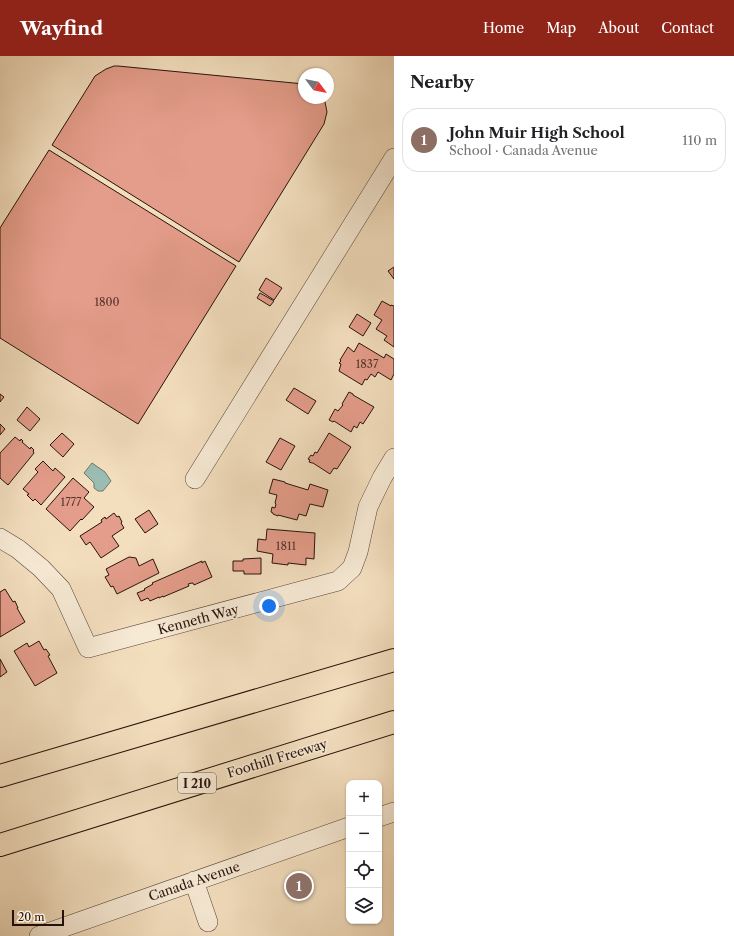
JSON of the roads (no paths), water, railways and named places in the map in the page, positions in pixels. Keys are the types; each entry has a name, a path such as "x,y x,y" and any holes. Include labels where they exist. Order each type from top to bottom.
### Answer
{"highway":[{"path":"0,776 394,660"},
{"name":"Foothill Freeway","path":"0,845 394,722"}],"street":[{"path":"195,479 394,158"},
{"name":"Kenneth Way","path":"0,538 18,549 41,568 61,589 88,648 338,581 352,568 358,552 368,507 382,478 394,458"},
{"path":"382,816 394,812"},
{"name":"Canada Avenue","path":"39,936 346,828"},
{"path":"194,881 208,922"}],"water":[{"path":"92,463 105,472 111,481 103,491 98,491 94,488 94,483 84,473"}],"place":[{"name":"John Muir High School","path":"299,886"}]}
